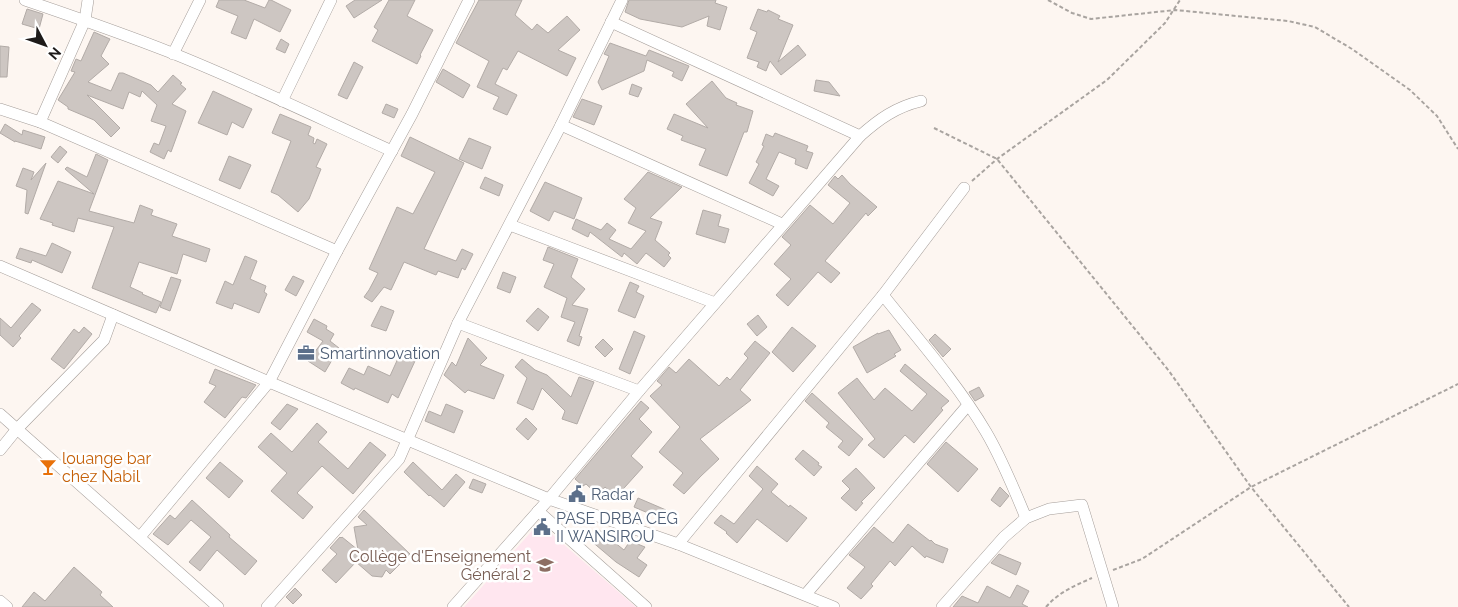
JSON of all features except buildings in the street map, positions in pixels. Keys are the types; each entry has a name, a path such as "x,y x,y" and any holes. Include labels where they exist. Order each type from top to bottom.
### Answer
{"street":[{"path":"26,0 85,20 173,54 282,101 392,152"},
{"path":"40,122 85,20 88,0"},
{"path":"173,54 200,0"},
{"path":"282,101 332,0"},
{"path":"140,537 270,382 337,251 392,152 468,0"},
{"path":"267,607 399,459 458,323 510,225 622,0"},
{"path":"611,22 860,136"},
{"path":"454,607 550,499 639,391 860,136 876,121 890,112 922,101"},
{"path":"0,109 40,122 337,251"},
{"path":"560,126 782,224"},
{"path":"678,544 883,295 964,188"},
{"path":"510,225 715,303"},
{"path":"0,266 550,499 678,544 806,594 834,607"},
{"path":"883,295 968,406 999,455 1026,518"},
{"path":"0,450 17,429 104,340 113,315"},
{"path":"458,323 639,391"},
{"path":"806,594 968,406"},
{"path":"0,414 218,607"},
{"path":"942,607 1004,537 1026,518 1049,508 1082,505 1113,607"},
{"path":"538,511 646,607"},
{"path":"0,601 7,607"}],"path":[{"path":"1048,0 1072,13 1092,19 1175,10 1288,21 1315,27 1352,49 1410,90 1437,116 1458,149"},
{"path":"964,188 997,159 1107,80 1165,23 1180,0"},
{"path":"934,128 997,159 1169,371 1251,488 1349,607"},
{"path":"1046,607 1056,596 1073,586 1142,559 1251,488 1458,384"}],"shaded area":[{"name":"Collège d'Enseignement Général 2","path":"539,523 636,607 464,607"}],"place":[{"name":"Smartinnovation","path":"306,353"},
{"name":"louange bar chez Nabil","path":"48,467"},
{"name":"Radar","path":"577,494"},
{"name":"PASE DRBA CEG II WANSIROU","path":"542,527"},
{"name":"Collège d'Enseignement Général 2","path":"545,565"}]}
